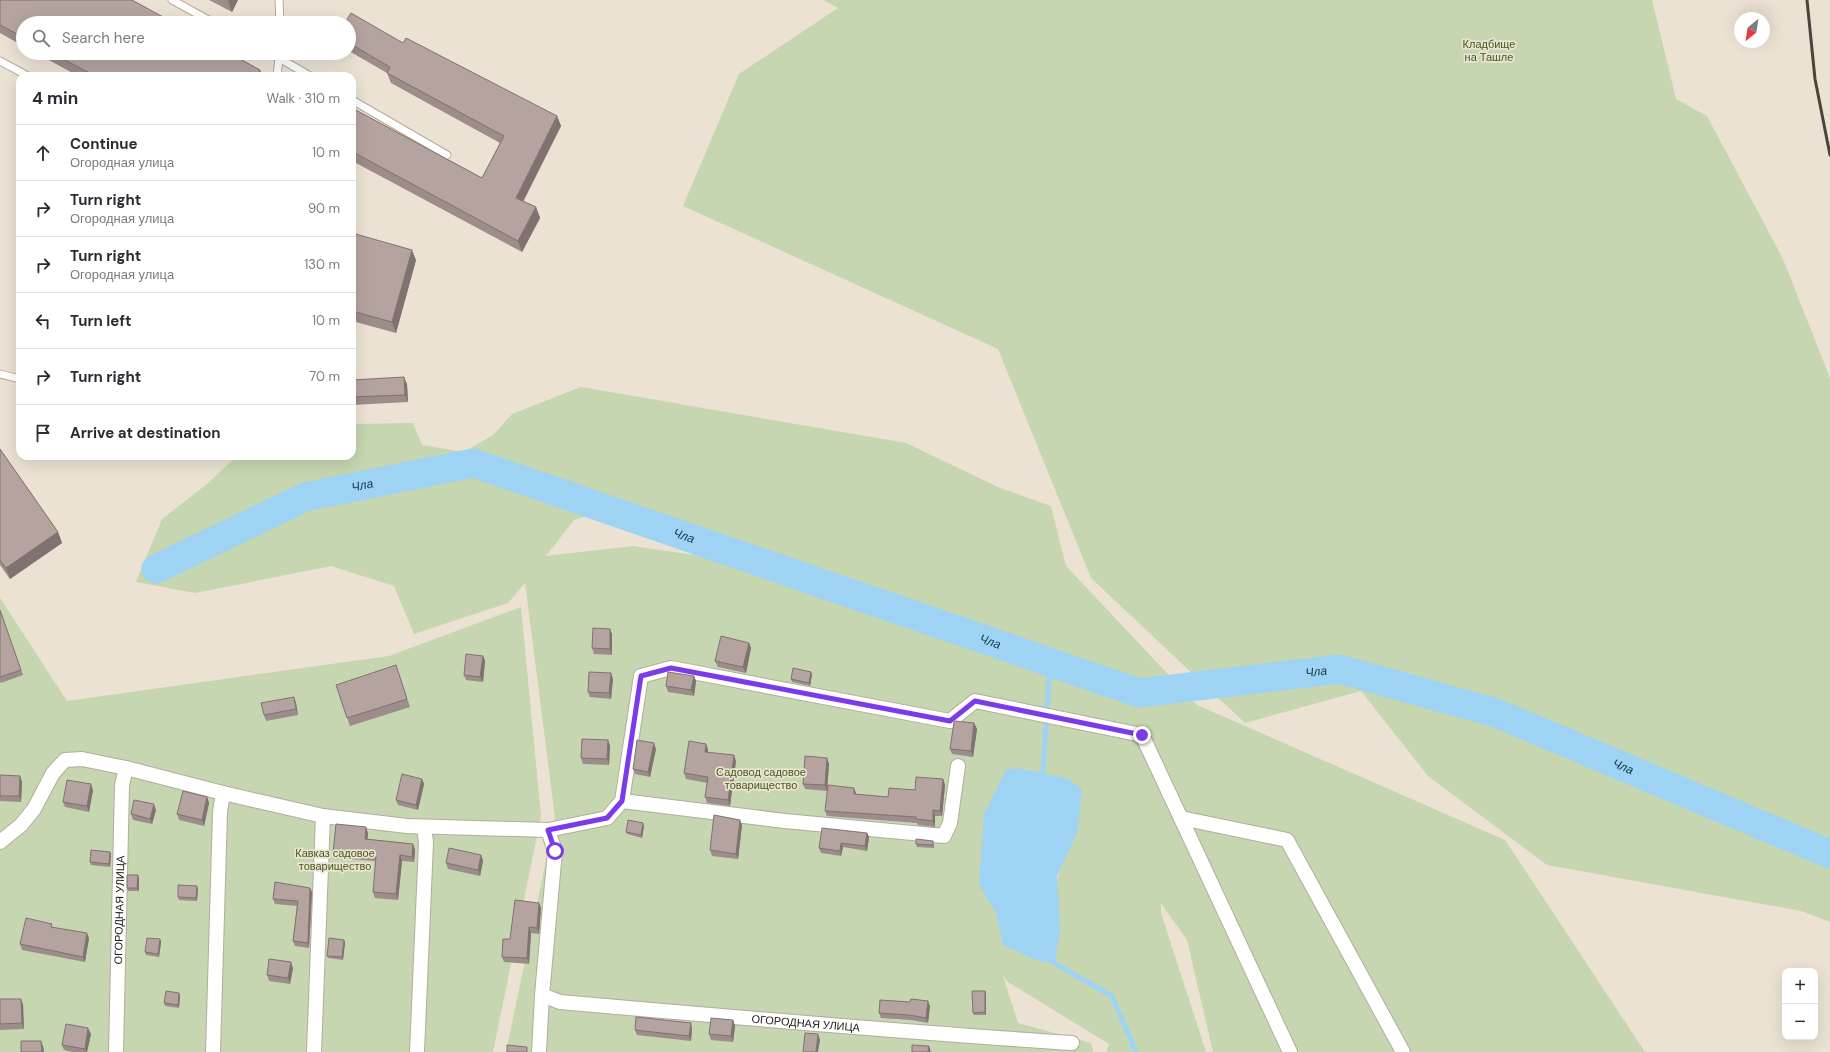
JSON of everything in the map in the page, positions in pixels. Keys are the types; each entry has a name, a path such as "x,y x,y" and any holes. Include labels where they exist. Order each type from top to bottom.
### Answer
{"street":[{"path":"0,842 21,825 34,809 53,773 65,760 82,759 126,768 223,794 323,816 424,827 548,830 607,818 622,801 641,676 671,668 950,721 975,701 1142,735 1290,1052"},
{"path":"622,801 785,821 944,836 950,823 958,766"},
{"name":"ОГОРОДНАЯ УЛИЦА","path":"116,1052 122,785 126,768"},
{"path":"213,1052 220,812 223,794"},
{"path":"314,1052 323,816"},
{"path":"1181,818 1287,840 1403,1052"},
{"path":"417,1052 426,842 424,827"},
{"path":"539,1052 542,995 555,851 548,830"},
{"name":"ОГОРОДНАЯ УЛИЦА","path":"542,995 560,1002 712,1016 899,1032 1072,1043"}],"lane":[{"path":"172,0 201,16"},
{"path":"279,0 280,16"},
{"path":"277,72 279,60"},
{"path":"285,60 304,72"},
{"path":"0,61 21,72"},
{"path":"356,102 447,155"},
{"path":"0,374 16,378"}],"green space":[{"name":"Кладбище на Ташле","path":"823,0 1652,0 1676,99 1707,116 1783,259 1830,378 1830,922 1801,911 1547,865 1428,776 1361,691 1245,723 1091,578 998,349 683,206 739,74 838,8"},
{"name":"Садовод садовое товарищество","path":"581,387 906,443 1000,488 1051,506 1066,566 1197,705 1505,840 1645,1052 1213,1052 1187,940 1161,903 1161,913 1206,1052 1106,1052 1109,1044 1008,982 1003,976 1018,1023 1091,1043 1093,1052 506,1052 555,817 525,583 508,603 414,634 394,586 331,566 195,593 136,582 162,519 207,484 233,460 356,460 356,424 413,423 422,445 464,452 493,435 512,414","holes":["604,511 617,527 714,558 633,546 546,556 574,520","1060,867 1054,900 998,882"]},
{"name":"Кавказ садовое товарищество","path":"0,598 67,701 389,656 521,607 541,816 493,1052 0,1052"}],"water":[{"path":"1018,768 1069,779 1082,790 1077,833 1057,876 1060,932 1054,963 1038,961 1003,945 996,913 979,884 984,814 1006,770"}],"building":[{"path":"0,0 132,0 161,16 16,16 16,33 0,25"},
{"path":"351,13 403,43 406,38 557,116 516,198 536,207 518,241 356,154 356,110 482,178 504,136 387,73 390,67 356,47 356,16 349,16"},
{"path":"65,60 242,60 260,70 259,72 88,72"},
{"path":"356,234 412,250 392,322 356,312"},
{"path":"404,377 405,395 356,397 356,380"},
{"path":"0,449 58,532 6,568 0,560"},
{"path":"0,610 21,670 0,677"},
{"path":"593,628 610,629 610,649 592,648"},
{"path":"721,636 749,643 743,667 715,661"},
{"path":"466,654 483,656 480,677 464,675"},
{"path":"396,665 407,699 347,718 336,685"},
{"path":"793,668 811,672 809,683 791,679"},
{"path":"589,672 611,673 609,693 588,692"},
{"path":"668,672 694,676 691,690 666,686"},
{"path":"294,697 296,709 264,715 261,703"},
{"path":"955,721 974,723 971,751 950,749"},
{"path":"582,739 608,740 607,759 581,758"},
{"path":"637,740 654,743 648,772 633,769"},
{"path":"689,741 706,744 705,752 734,755 728,800 705,797 708,777 684,773"},
{"path":"805,756 827,758 825,785 803,784"},
{"path":"402,774 422,779 416,805 396,800"},
{"path":"0,775 20,776 19,796 0,796"},
{"path":"916,777 943,779 940,811 933,810 933,821 916,819 916,817 825,811 828,785 854,788 854,794 888,797 889,788 915,790"},
{"path":"67,780 91,784 87,806 63,802"},
{"path":"183,791 207,797 202,820 177,814"},
{"path":"134,800 154,804 150,819 131,814"},
{"path":"714,815 740,820 736,854 710,850"},
{"path":"628,820 643,823 641,835 626,832"},
{"path":"336,824 366,827 365,839 413,844 412,857 400,855 396,894 373,892 376,856 333,852"},
{"path":"822,828 867,833 865,846 841,843 840,851 819,848"},
{"path":"916,839 933,841 933,845 916,844"},
{"path":"449,848 481,855 478,870 446,863"},
{"path":"91,850 110,852 109,864 90,862"},
{"path":"127,875 138,875 137,888 127,888"},
{"path":"275,882 310,888 308,943 293,941 298,901 273,899"},
{"path":"178,885 197,886 196,898 178,897"},
{"path":"515,900 539,903 537,928 529,927 527,958 502,957 503,939 510,939"},
{"path":"26,918 52,924 51,927 87,933 83,957 20,944"},
{"path":"147,938 160,939 158,954 145,952"},
{"path":"329,938 344,940 342,957 327,956"},
{"path":"269,959 291,962 288,978 267,975"},
{"path":"166,991 179,993 178,1005 164,1003"},
{"path":"972,991 985,991 985,1012 973,1013"},
{"path":"0,999 21,999 22,1023 0,1024"},
{"path":"911,999 928,1001 926,1018 879,1013 880,1000 910,1002"},
{"path":"636,1017 691,1023 689,1036 635,1030"},
{"path":"711,1018 733,1020 731,1036 709,1034"},
{"path":"66,1024 88,1028 85,1049 62,1045"},
{"path":"805,1033 818,1034 816,1052 803,1052"},
{"path":"21,1041 41,1041 42,1052 21,1052"},
{"path":"507,1045 527,1047 527,1052 507,1052"},
{"path":"912,1045 929,1046 928,1052 912,1052"}],"waterway":[{"name":"Чла","path":"156,569 305,497 473,463 1139,693 1339,669 1496,713 1830,854"},
{"path":"1039,777 1043,773 1050,663"},
{"path":"1053,958 1054,963 1112,996 1136,1052"}],"railway":[{"path":"1807,0 1815,79 1830,155"}],"route":[{"path":"555,851 548,830 607,818 622,801 641,676 671,668 950,721 975,701 1142,735"}]}
